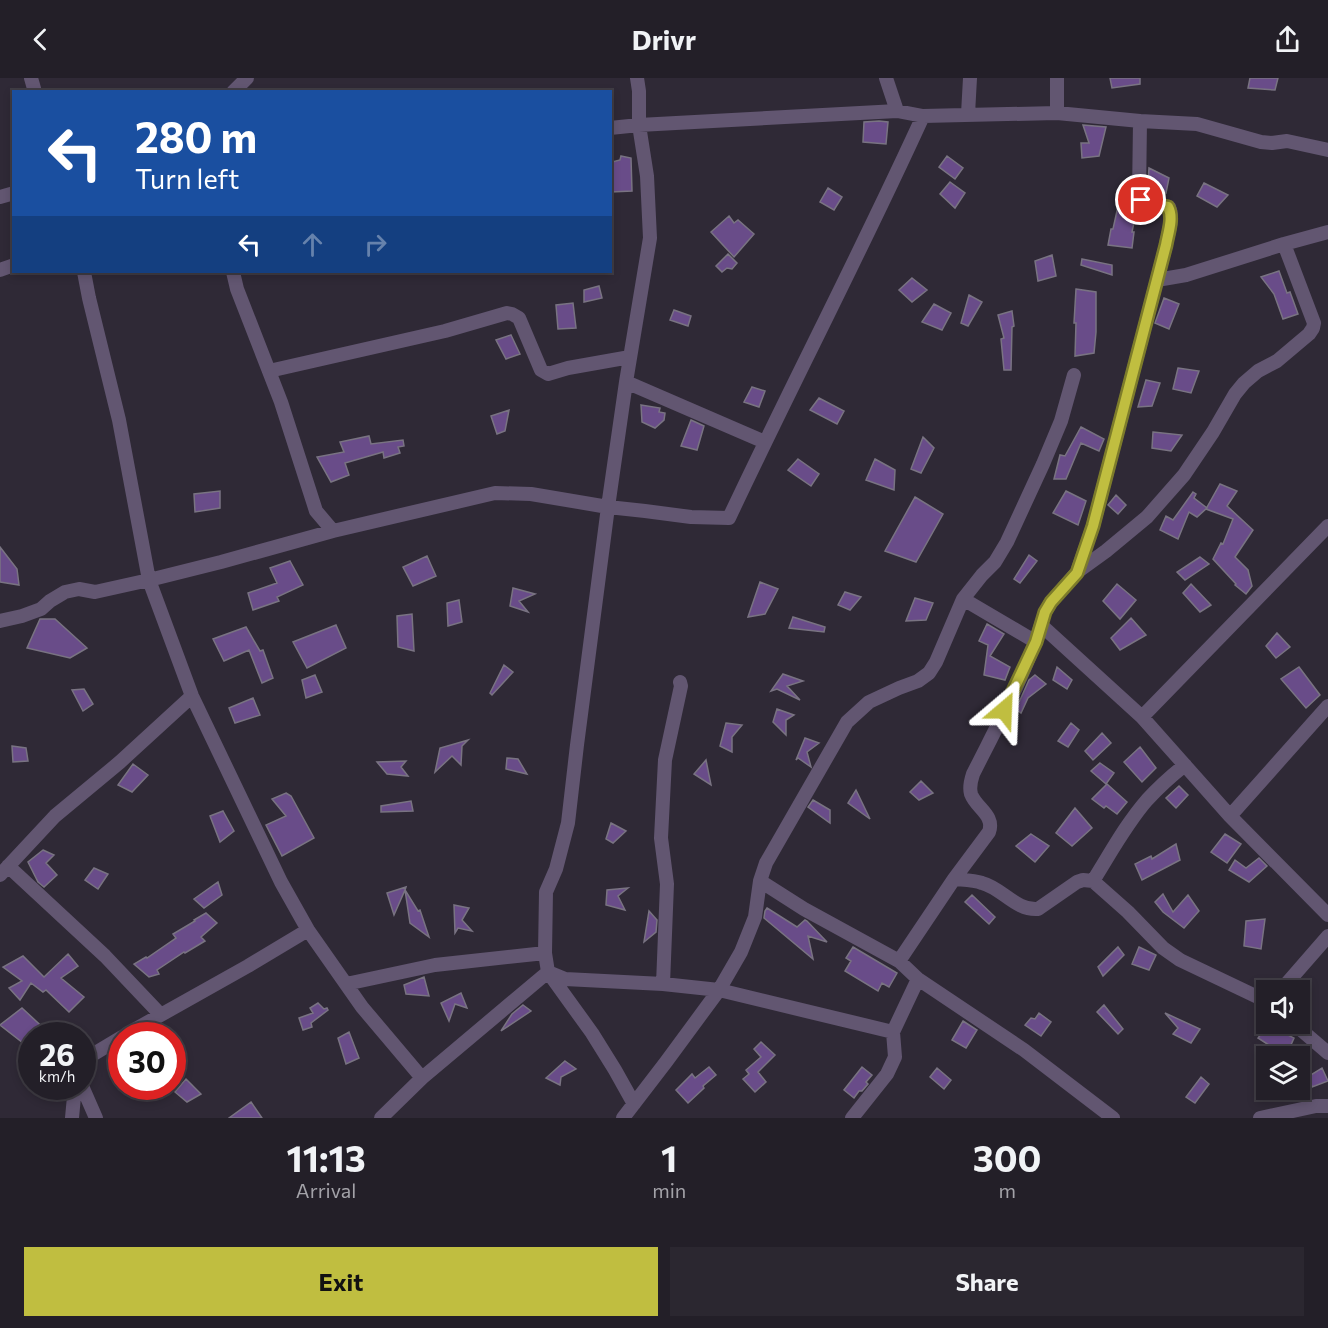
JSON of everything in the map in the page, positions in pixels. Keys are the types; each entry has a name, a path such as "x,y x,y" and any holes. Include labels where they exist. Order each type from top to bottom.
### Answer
{"street":[{"path":"234,90 247,78"},
{"path":"629,1113 615,1070 592,1033 548,972 545,953 546,892 559,858 568,823 626,382 650,238 647,176 639,125 638,85 648,78"},
{"path":"886,78 897,111"},
{"path":"968,114 970,78"},
{"path":"1057,113 1058,78"},
{"path":"612,128 897,111 922,116 1057,113 1197,124 1261,142 1287,141 1328,150"},
{"path":"0,621 41,609 65,592 79,589 95,592 149,580 333,531 495,493 531,494 609,507 692,517 729,518 893,181 922,116"},
{"path":"1077,573 1093,526 1166,245 1171,213 1168,207 1145,203 1139,198 1140,121"},
{"path":"1157,280 1186,275 1328,231"},
{"path":"899,961 954,879 989,832 991,825 989,819 971,795 973,774 1036,642 1045,612 1051,602 1077,573 1147,518 1184,475 1235,394 1251,376 1277,361 1313,328 1314,323 1284,244"},
{"path":"84,273 119,420 149,580 192,696 281,882 308,930 362,1007 422,1078"},
{"path":"233,273 237,289 281,402 316,510 333,531"},
{"path":"269,371 445,331 507,313 519,318 541,370 548,375 568,368 630,357"},
{"path":"629,1113 719,990 741,952 755,917 760,881 766,863 847,722 869,702 918,681 929,673 936,662 963,599 995,562 1007,542 1061,421 1074,375"},
{"path":"626,382 765,442"},
{"path":"313,537 316,510"},
{"path":"1142,717 1328,526"},
{"path":"963,599 1036,642"},
{"path":"1041,625 1142,717 1230,816 1328,915"},
{"path":"663,984 666,884 661,838 663,784 665,760 680,682"},
{"path":"160,1014 105,956 4,871 55,816 120,762 192,696"},
{"path":"1230,816 1328,706"},
{"path":"1093,881 1128,825 1147,800 1166,780 1185,765"},
{"path":"969,858 984,883"},
{"path":"954,879 984,883 1031,910 1038,909 1077,882 1093,881 1128,912 1163,948 1180,960 1256,996"},
{"path":"760,881 804,909 899,961 918,980 1024,1050 1113,1118"},
{"path":"147,1022 308,930"},
{"path":"1290,980 1328,936"},
{"path":"346,984 435,965 545,953"},
{"path":"548,972 566,979 663,984 719,990 893,1032"},
{"path":"381,1118 422,1078 548,972"},
{"path":"852,1118 888,1074 895,1057 893,1032 918,980"},
{"path":"1306,1034 1328,1053"},
{"path":"72,1118 74,1100"},
{"path":"88,1100 96,1118"},
{"path":"1260,1118 1316,1106 1328,1106"}],"building":[{"path":"1110,78 1140,78 1140,84 1112,88"},
{"path":"1250,78 1278,78 1275,90 1248,88"},
{"path":"864,122 888,122 886,144 863,142"},
{"path":"1083,125 1106,127 1099,156 1082,158 1081,143 1089,143"},
{"path":"621,156 631,158 632,191 612,192 612,162 620,160"},
{"path":"947,156 963,168 955,179 939,167"},
{"path":"1149,168 1169,178 1166,193 1153,188 1148,183"},
{"path":"950,182 965,193 955,208 940,194"},
{"path":"1204,183 1228,195 1217,207 1197,196"},
{"path":"828,188 842,197 834,210 820,202"},
{"path":"1119,202 1134,205 1137,208 1132,232 1134,232 1132,248 1108,245"},
{"path":"729,216 734,223 738,220 754,234 734,257 711,232"},
{"path":"728,254 737,263 732,269 727,268 722,272 716,266"},
{"path":"1052,255 1056,276 1038,281 1035,261"},
{"path":"1082,259 1112,265 1112,275 1081,265"},
{"path":"1279,271 1298,314 1283,319 1274,294 1261,277"},
{"path":"912,278 927,290 912,302 899,290"},
{"path":"599,286 602,298 584,302 584,290"},
{"path":"1076,289 1096,292 1096,332 1094,353 1075,356 1076,323 1074,323"},
{"path":"969,295 982,302 968,326 961,323"},
{"path":"1164,298 1179,304 1169,329 1155,323"},
{"path":"573,303 576,328 558,329 556,305"},
{"path":"934,304 951,313 942,330 922,322"},
{"path":"674,310 691,316 688,326 670,320"},
{"path":"1012,311 1014,326 1012,327 1011,370 1004,370 1001,339 1004,338 998,315"},
{"path":"511,335 520,354 506,359 496,340"},
{"path":"1178,368 1199,371 1191,393 1173,389"},
{"path":"1146,380 1160,383 1152,406 1138,407"},
{"path":"752,387 765,391 759,407 744,402"},
{"path":"819,398 844,411 837,424 810,410"},
{"path":"641,405 660,408 659,412 665,413 664,420 655,428 642,422"},
{"path":"509,410 505,431 497,434 491,416"},
{"path":"691,420 704,426 697,450 681,446"},
{"path":"1081,427 1104,439 1099,451 1081,443 1066,479 1054,479 1060,455 1065,456"},
{"path":"1153,432 1182,435 1171,451 1152,448"},
{"path":"369,436 371,444 403,440 404,446 398,447 400,453 384,458 383,452 345,463 349,475 331,482 317,457 344,452 340,442"},
{"path":"923,437 934,448 921,473 911,469"},
{"path":"798,459 819,474 811,486 788,470"},
{"path":"875,459 895,470 894,490 866,480"},
{"path":"1220,484 1237,491 1227,506 1253,530 1235,557 1248,570 1252,586 1246,594 1235,585 1213,559 1221,543 1223,544 1233,519 1206,509"},
{"path":"220,491 220,508 195,512 194,494"},
{"path":"1066,491 1086,501 1078,525 1053,513"},
{"path":"1193,492 1196,494 1194,498 1207,508 1197,517 1189,512 1178,539 1160,530 1166,516 1173,520"},
{"path":"1116,495 1126,505 1118,514 1108,505"},
{"path":"915,497 943,514 916,562 885,551"},
{"path":"0,547 17,569 19,585 0,582"},
{"path":"1029,555 1037,561 1020,583 1014,579"},
{"path":"427,556 436,576 413,586 403,567"},
{"path":"1200,557 1209,564 1185,580 1177,572"},
{"path":"290,561 303,585 277,597 279,601 253,610 248,593 277,583 270,568"},
{"path":"760,582 778,589 765,614 748,617"},
{"path":"1117,584 1136,600 1120,619 1103,601"},
{"path":"1191,584 1211,605 1200,612 1183,593"},
{"path":"513,588 535,594 519,601 528,612 510,606"},
{"path":"845,592 861,597 850,610 838,605"},
{"path":"915,598 933,603 926,620 906,621"},
{"path":"459,600 462,622 448,626 447,603"},
{"path":"412,614 414,651 398,647 397,616"},
{"path":"793,617 825,627 824,632 789,628"},
{"path":"1131,618 1146,635 1120,650 1111,638"},
{"path":"40,619 55,619 87,648 70,658 27,648"},
{"path":"987,624 1004,634 990,656 1010,667 1005,680 984,675 988,645 979,641"},
{"path":"336,625 346,648 307,668 293,642"},
{"path":"246,627 260,651 263,650 273,678 262,683 249,650 224,661 213,639"},
{"path":"1277,633 1290,647 1276,658 1266,646"},
{"path":"504,665 513,672 492,695 490,693"},
{"path":"1057,667 1072,680 1067,689 1053,680"},
{"path":"1299,667 1320,695 1306,708 1281,679"},
{"path":"783,674 803,681 787,686 800,700 777,689 771,691"},
{"path":"315,675 322,692 306,698 302,680"},
{"path":"1035,675 1046,684 1028,698 1021,713 1016,709 1029,680"},
{"path":"84,689 93,704 83,711 72,690"},
{"path":"253,698 260,715 235,723 229,708"},
{"path":"777,709 794,715 786,720 786,735 773,722"},
{"path":"726,723 742,725 732,737 732,752 720,746"},
{"path":"1071,723 1079,730 1068,747 1058,741"},
{"path":"1102,733 1111,743 1093,760 1085,751"},
{"path":"805,738 819,743 807,752 811,767 798,758 796,760"},
{"path":"468,740 462,746 461,765 452,756 435,772 440,748"},
{"path":"12,746 26,748 28,761 13,762"},
{"path":"1140,747 1156,768 1142,782 1124,762"},
{"path":"507,758 518,759 527,774 506,769"},
{"path":"706,760 711,785 694,774"},
{"path":"406,761 401,767 408,776 387,774 377,762"},
{"path":"1100,763 1114,773 1106,784 1091,771"},
{"path":"133,764 148,775 132,792 118,785"},
{"path":"921,781 933,793 919,800 910,792"},
{"path":"1107,784 1127,802 1117,814 1092,799"},
{"path":"1179,786 1188,795 1176,808 1166,798"},
{"path":"856,790 870,819 848,803"},
{"path":"286,793 291,796 314,838 282,856 266,825 286,816 272,799"},
{"path":"813,800 830,810 830,823 808,807"},
{"path":"411,801 413,811 381,812 381,806"},
{"path":"1075,808 1092,828 1072,846 1056,833"},
{"path":"223,811 234,831 220,842 210,816"},
{"path":"611,823 626,831 613,843 606,839"},
{"path":"1031,834 1049,846 1035,862 1016,846"},
{"path":"1225,834 1241,844 1227,863 1211,852"},
{"path":"1176,844 1180,860 1142,880 1135,864 1151,856 1152,859"},
{"path":"43,850 54,855 46,863 57,875 44,887 38,882 28,862"},
{"path":"1259,858 1267,866 1249,882 1229,870 1235,860 1246,868"},
{"path":"94,868 108,874 98,889 85,880"},
{"path":"218,882 222,895 204,908 194,899"},
{"path":"406,887 394,915 387,893"},
{"path":"628,888 618,896 625,910 606,905 607,890"},
{"path":"405,890 418,911 420,910 429,937 410,923"},
{"path":"1163,894 1173,912 1188,895 1199,911 1184,928 1163,912 1155,902"},
{"path":"972,895 995,917 989,924 965,902"},
{"path":"454,905 469,908 462,920 472,931 458,928 455,933"},
{"path":"767,908 797,927 805,920 807,921 827,942 808,936 813,959 764,918"},
{"path":"649,911 657,920 656,932 644,942"},
{"path":"206,913 217,923 201,937 205,941 157,970 159,974 149,977 134,964 176,938 173,934"},
{"path":"1265,919 1261,949 1244,946 1246,921"},
{"path":"853,947 897,973 889,987 882,983 878,991 845,971 851,961 846,958"},
{"path":"1118,947 1124,955 1103,976 1098,967"},
{"path":"1139,947 1156,955 1149,970 1132,964"},
{"path":"68,954 78,966 61,978 84,997 69,1012 46,990 43,992 31,983 20,1000 9,988 22,981 3,967 23,956 44,977"},
{"path":"424,977 429,996 406,994 404,985"},
{"path":"461,993 467,1008 455,1004 449,1021 441,1003"},
{"path":"318,1003 328,1010 311,1023 312,1027 303,1030 299,1018 313,1013 310,1008"},
{"path":"523,1005 531,1011 501,1031 512,1014"},
{"path":"1104,1005 1123,1029 1118,1034 1097,1012"},
{"path":"22,1008 37,1022 18,1022 18,1039 0,1025"},
{"path":"1039,1013 1051,1022 1041,1036 1025,1025 1031,1018 1035,1019"},
{"path":"1165,1013 1200,1029 1191,1043 1173,1034 1178,1028"},
{"path":"963,1021 977,1030 966,1048 952,1040"},
{"path":"349,1032 359,1058 346,1064 338,1038"},
{"path":"1261,1034 1286,1034 1294,1038 1290,1046 1270,1046 1258,1038"},
{"path":"761,1042 775,1055 758,1072 766,1082 755,1092 743,1079 749,1074 746,1070 761,1057 754,1049"},
{"path":"565,1061 576,1069 561,1077 560,1085 546,1078"},
{"path":"709,1067 716,1075 688,1103 676,1090 692,1074 695,1078"},
{"path":"862,1067 872,1075 866,1082 868,1084 854,1098 844,1090"},
{"path":"937,1068 951,1080 944,1089 930,1077"},
{"path":"1322,1068 1328,1081 1312,1087 1310,1075"},
{"path":"1201,1077 1209,1084 1195,1103 1186,1097"},
{"path":"186,1079 201,1094 187,1102 185,1100"},
{"path":"251,1102 262,1118 229,1118"}],"route":[{"path":"1004,710 1036,642 1045,612 1077,573 1093,526 1166,245 1171,217 1171,210 1168,207 1145,203 1141,200"}]}
